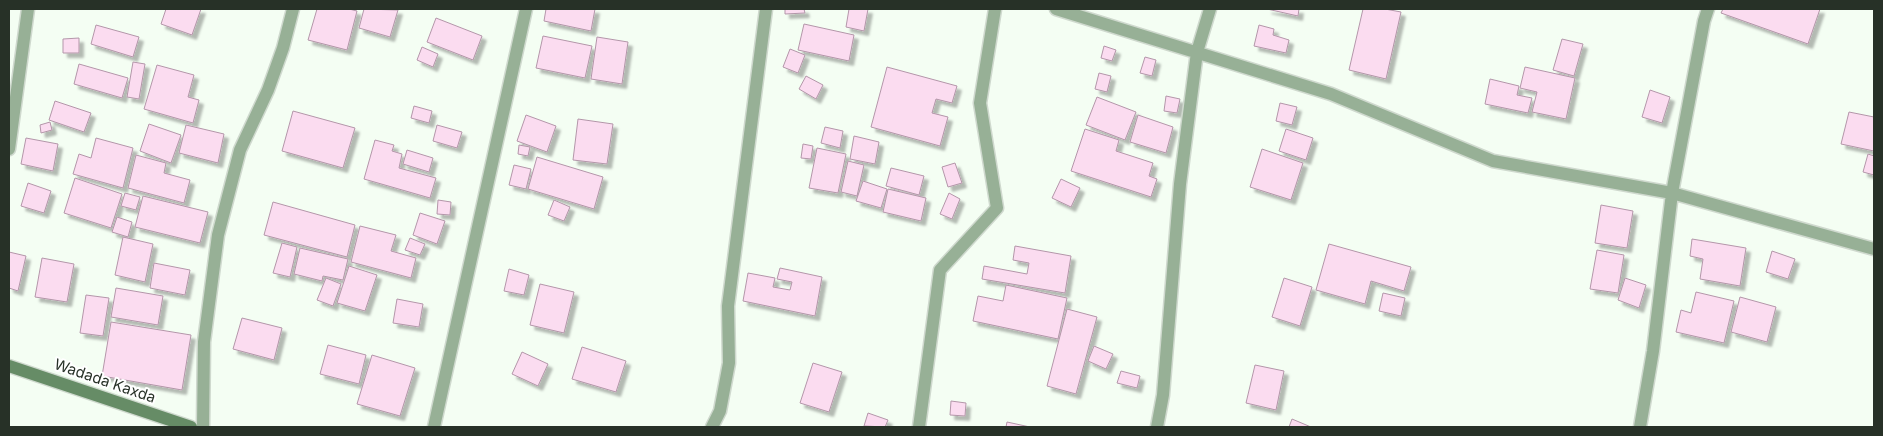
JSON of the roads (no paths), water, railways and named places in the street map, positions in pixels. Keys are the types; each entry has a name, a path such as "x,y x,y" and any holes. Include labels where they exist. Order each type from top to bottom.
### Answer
{"street":[{"path":"9,149 28,9"},
{"path":"203,427 204,342 218,235 240,150 268,90 283,48 293,9"},
{"path":"434,427 526,9"},
{"path":"712,427 720,411 729,363 728,306 766,9"},
{"path":"919,427 940,270 997,208 980,103 995,9"},
{"path":"1056,9 1331,94 1493,161 1672,193 1874,249"},
{"path":"1157,427 1164,395 1180,184 1197,52 1210,9"},
{"path":"1640,427 1653,351 1672,193 1704,21 1708,9"},
{"name":"Wadada Kaxda","path":"9,366 191,427"}]}
